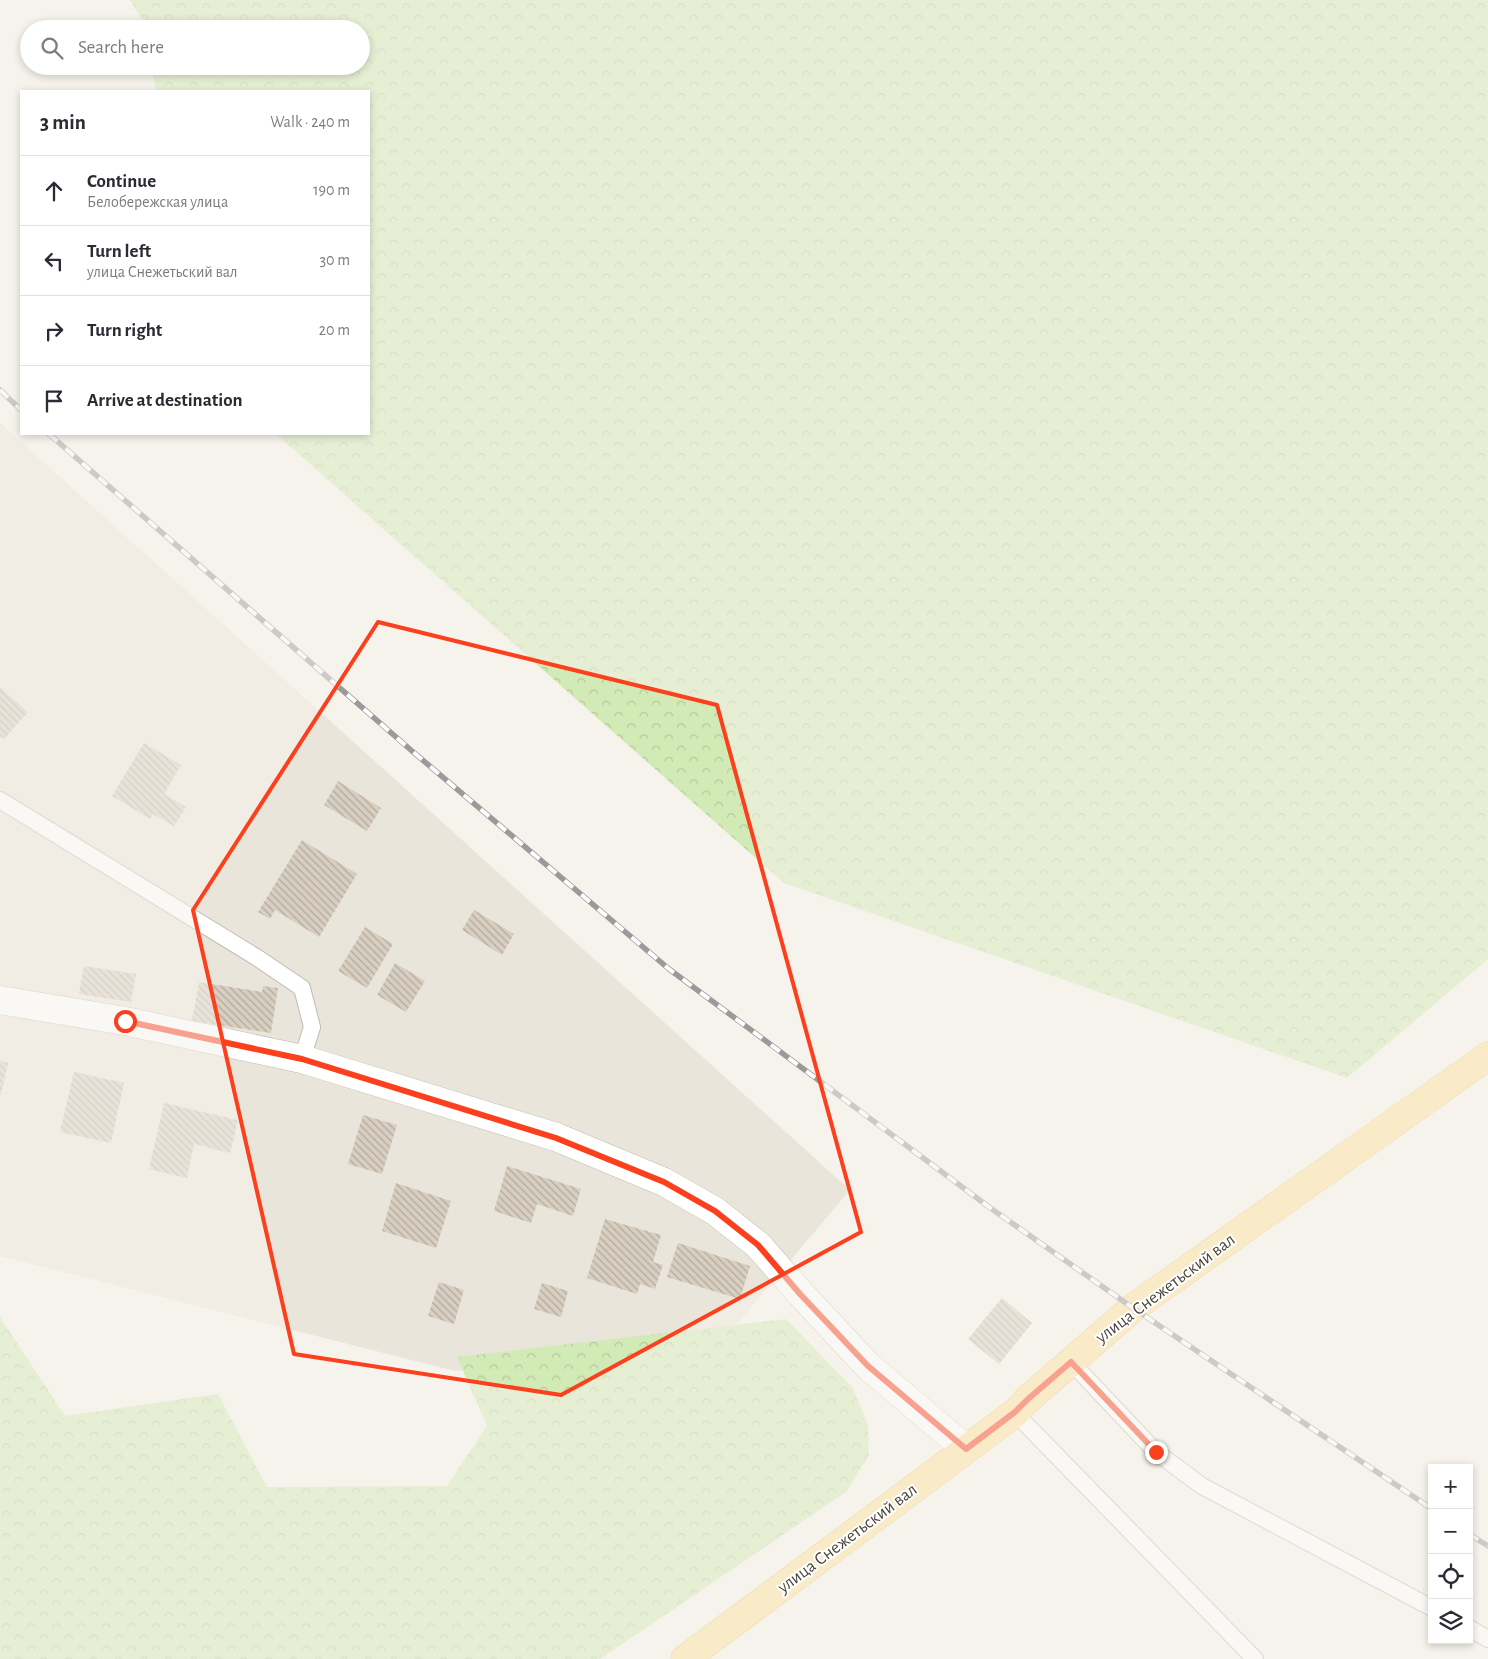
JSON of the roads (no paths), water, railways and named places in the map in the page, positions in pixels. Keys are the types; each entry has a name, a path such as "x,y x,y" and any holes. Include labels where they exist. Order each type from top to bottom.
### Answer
{"main road":[{"name":"улица Снежетьский вал","path":"685,1659 1015,1412 1133,1308 1488,1056"}],"street":[{"path":"0,1000 125,1021 302,1059 556,1138 664,1182 715,1211 758,1245 800,1294 868,1366 966,1449"}],"lane":[{"path":"0,800 256,957 302,988 312,1027 302,1059"},
{"path":"1071,1362 1156,1452 1202,1486 1428,1606"},
{"path":"1015,1412 1255,1659"},
{"path":"1473,1630 1488,1639"}],"railway":[{"path":"0,390 20,409"},
{"path":"50,435 412,751 669,969 989,1207 1133,1308 1428,1506"},
{"path":"1473,1537 1488,1546"}]}
